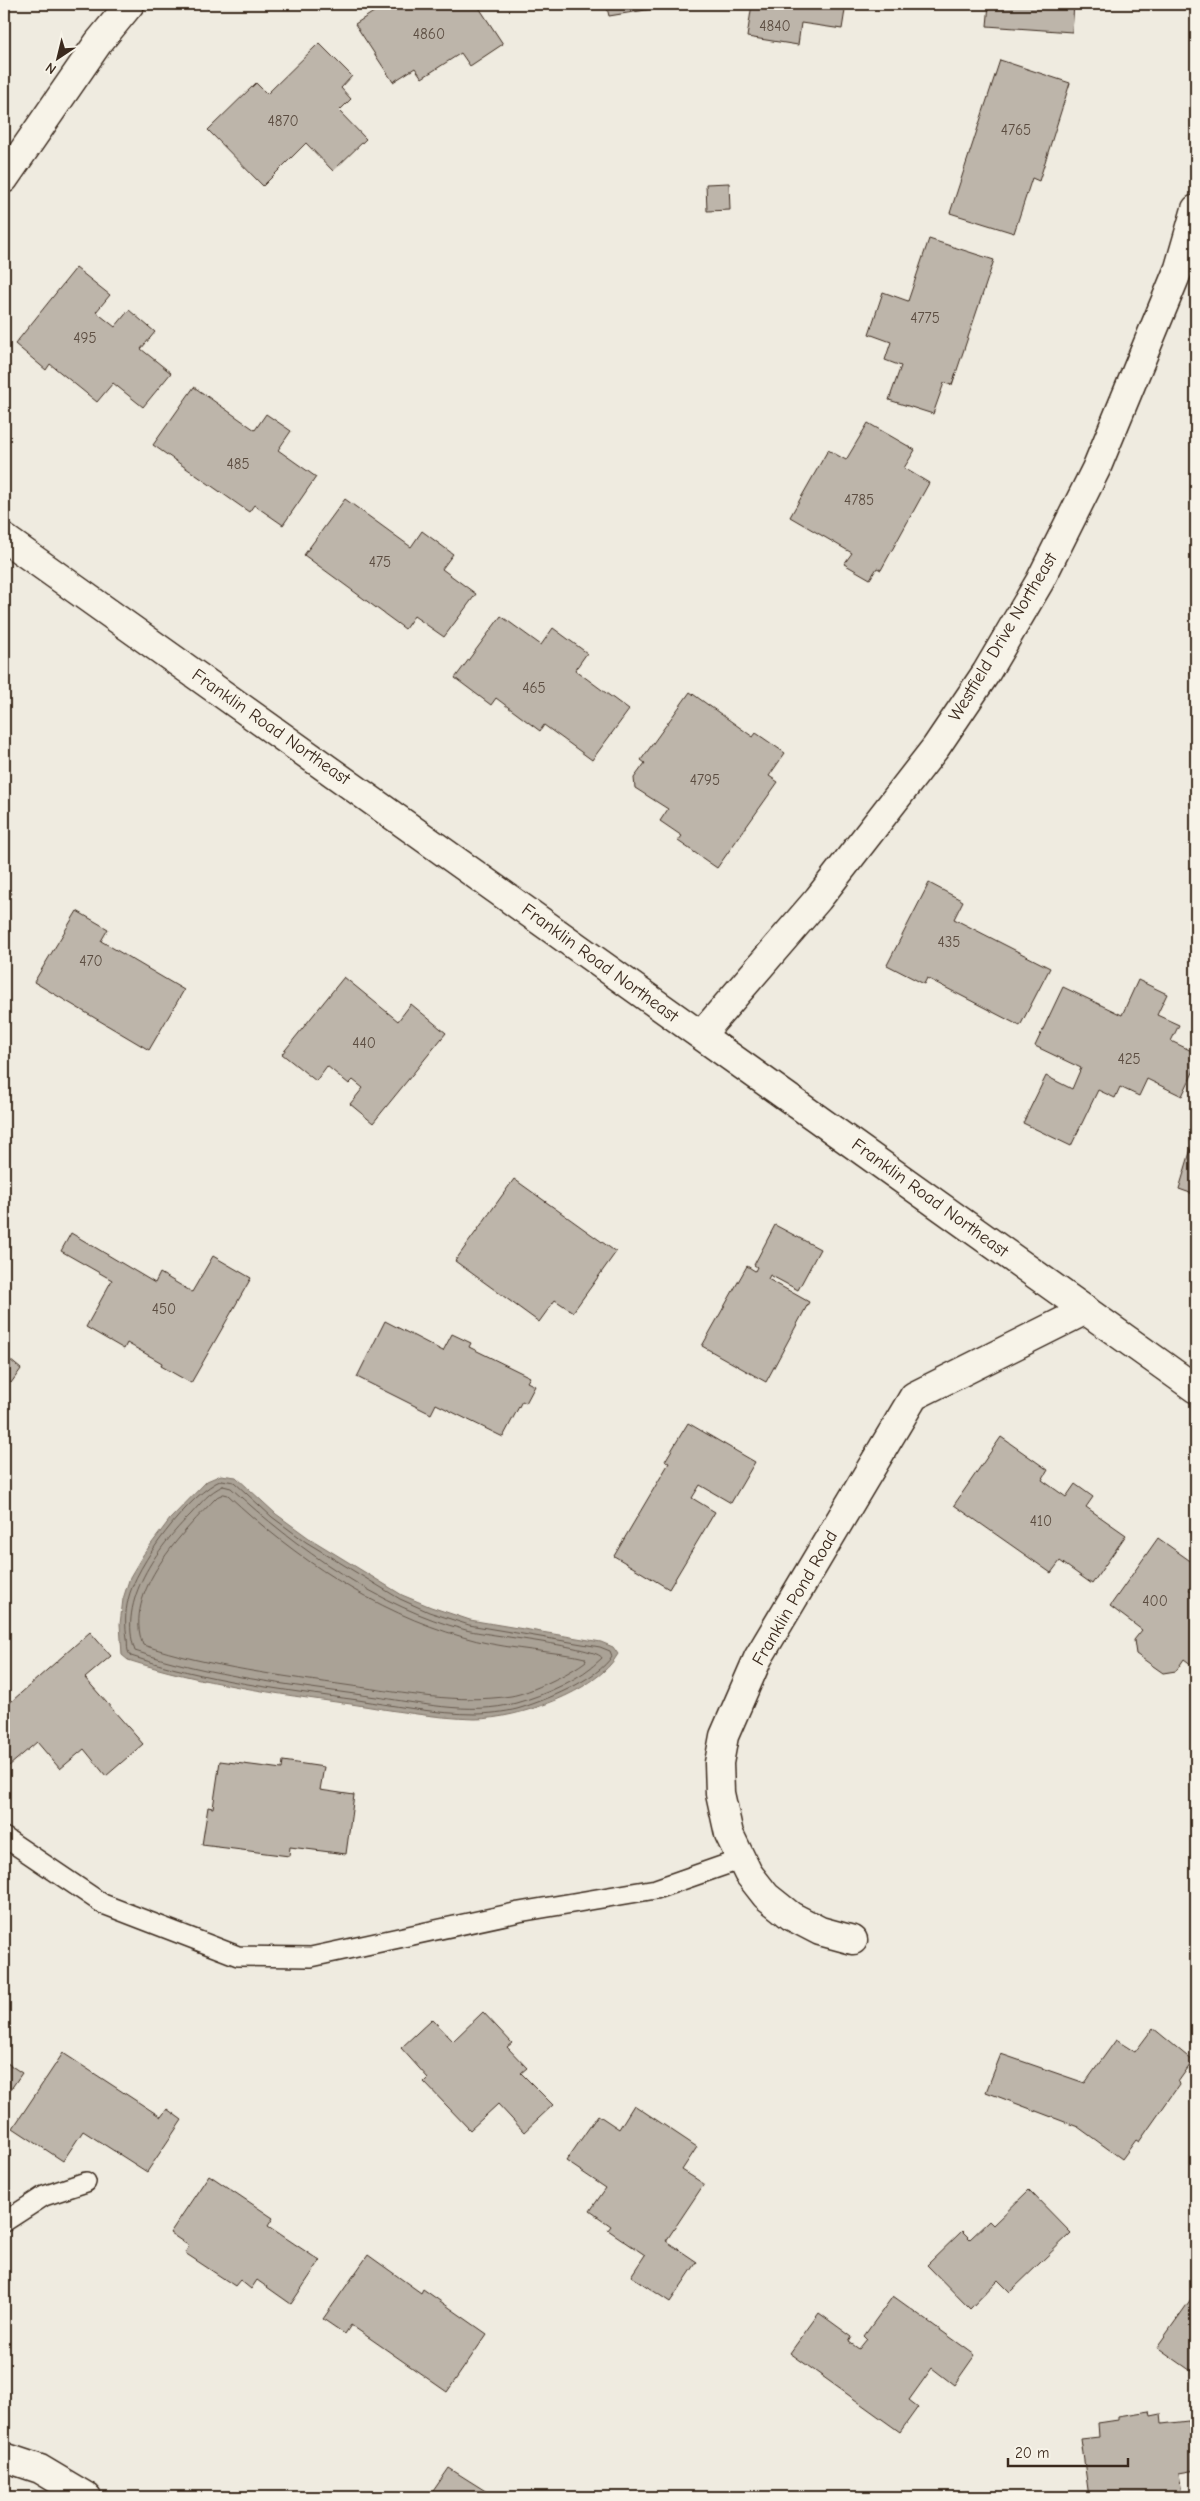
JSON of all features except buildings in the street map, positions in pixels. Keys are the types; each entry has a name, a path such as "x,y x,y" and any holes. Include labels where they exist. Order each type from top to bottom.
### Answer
{"street":[{"path":"4,178 98,43 130,4"},
{"name":"Westfield Drive Northeast","path":"701,1035 818,899 936,747 986,673 1040,581 1096,469 1180,268 1196,209"},
{"name":"Franklin Road Northeast","path":"4,538 1196,1388"},
{"name":"Franklin Pond Road","path":"854,1940 820,1931 791,1916 766,1896 748,1873 729,1834 720,1793 719,1763 724,1736 758,1658 914,1396 1086,1310"},
{"path":"4,2457 40,2469 87,2497"}],"lane":[{"path":"4,1837 103,1904 238,1956 311,1957 519,1912 656,1889 742,1859"},
{"path":"4,2222 44,2196 86,2182"}],"water":[{"path":"221,1475 236,1477 276,1514 309,1538 402,1595 470,1620 601,1642 613,1647 618,1654 608,1668 593,1680 554,1701 512,1714 475,1719 412,1713 266,1692 183,1675 128,1660 122,1655 120,1624 123,1599 130,1577 143,1555 170,1519 207,1481"}]}
